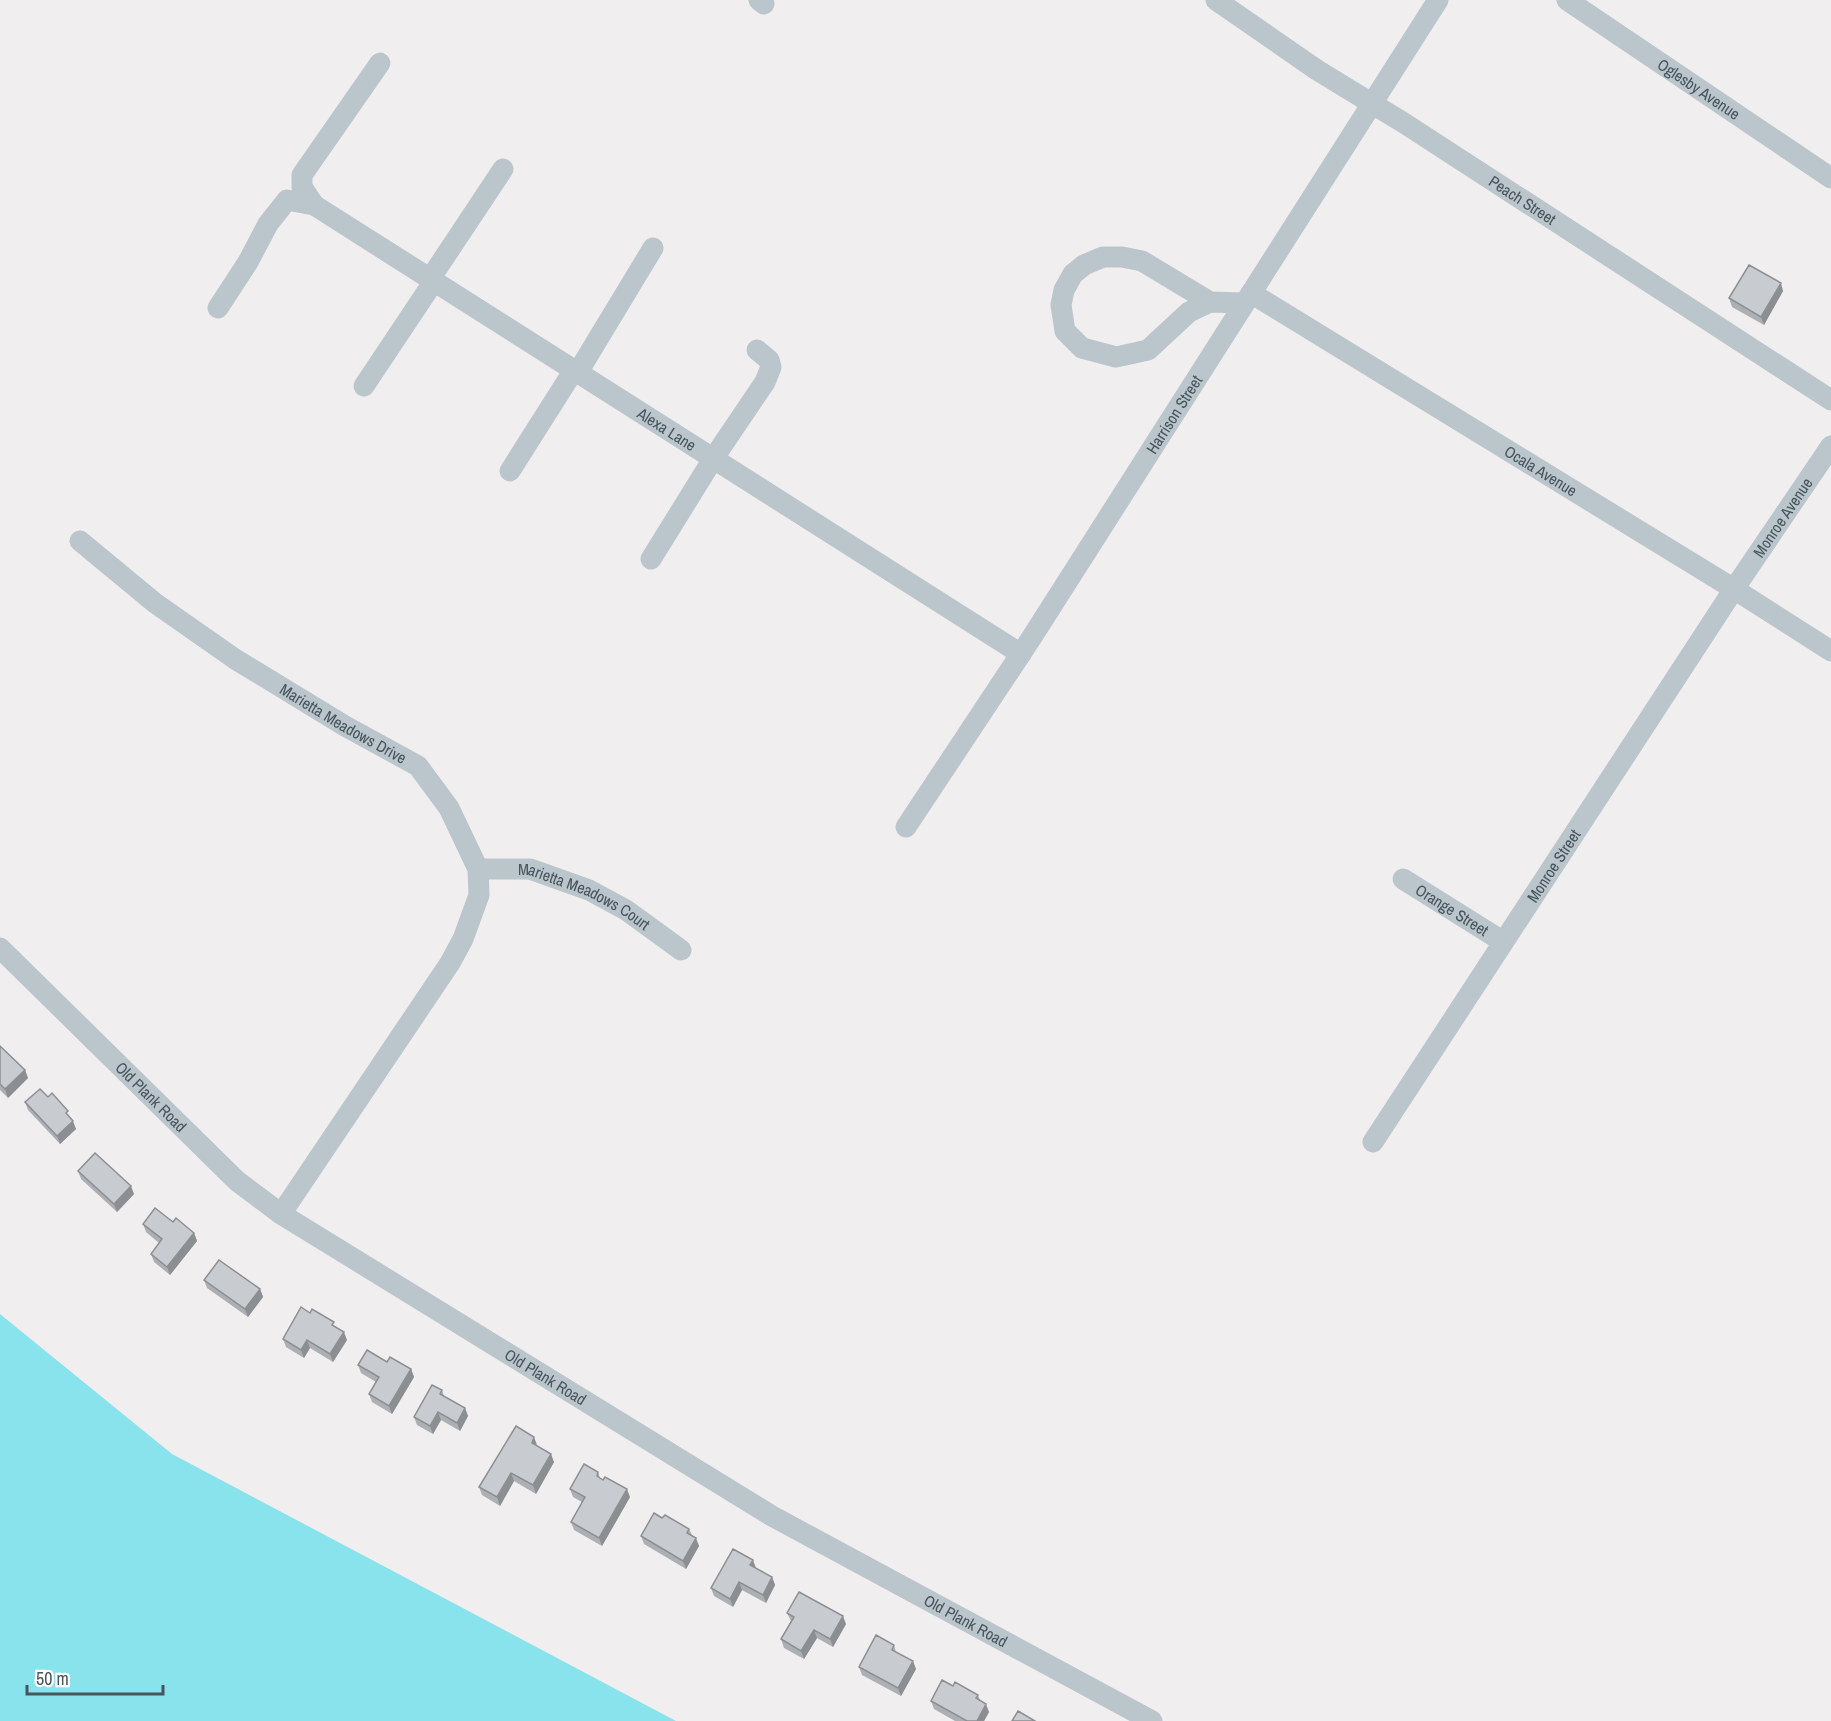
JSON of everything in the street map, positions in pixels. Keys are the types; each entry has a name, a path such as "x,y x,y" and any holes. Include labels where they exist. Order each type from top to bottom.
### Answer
{"street":[{"name":"Peach Street","path":"1216,0 1317,70 1404,123 1831,400"},
{"name":"Harrison Street","path":"906,827 1021,654 1438,0"},
{"name":"Oglesby Avenue","path":"1567,0 1831,178"},
{"path":"314,205 302,187 302,175 380,63"},
{"path":"364,386 503,168"},
{"path":"218,308 248,262 268,224 287,200 314,205"},
{"name":"Alexa Lane","path":"314,205 1021,654"},
{"path":"510,471 653,248"},
{"path":"1210,302 1142,261 1122,257 1103,257 1084,265 1073,274 1064,290 1061,305 1065,331 1082,348 1116,357 1148,350 1189,312 1210,302 1248,298"},
{"name":"Ocala Avenue","path":"1248,298 1734,589 1831,651"},
{"path":"651,559 713,459 765,382 771,367 769,360 757,350"},
{"name":"Monroe Avenue","path":"1734,589 1831,446"},
{"name":"Marietta Meadows Drive","path":"80,541 156,603 235,659 345,726 418,766 449,808 478,869 479,895 463,939 450,963 281,1214"},
{"name":"Monroe Street","path":"1373,1142 1502,941 1734,589"},
{"name":"Marietta Meadows Court","path":"478,869 530,869 589,890 626,910 681,950"},
{"name":"Orange Street","path":"1403,879 1502,941"},
{"name":"Old Plank Road","path":"0,948 237,1181 281,1214 772,1516 1152,1721"}],"water":[{"path":"0,1314 172,1454 676,1721 0,1721"}],"building":[{"path":"1749,265 1781,283 1761,317 1729,298"},
{"path":"0,1046 25,1070 5,1089 0,1084"},
{"path":"40,1089 48,1097 52,1093 68,1111 66,1113 73,1121 57,1136 25,1102"},
{"path":"95,1153 131,1186 114,1204 78,1171"},
{"path":"155,1208 173,1222 176,1218 194,1233 167,1267 151,1254 162,1239 143,1224"},
{"path":"219,1260 260,1289 245,1309 204,1280"},
{"path":"301,1307 310,1313 312,1309 334,1322 332,1325 344,1332 330,1354 307,1340 301,1350 283,1339"},
{"path":"367,1350 387,1362 390,1357 411,1369 389,1406 369,1394 379,1377 358,1365"},
{"path":"432,1385 442,1390 440,1394 465,1408 457,1423 438,1412 430,1426 414,1417"},
{"path":"516,1426 534,1437 532,1443 551,1454 533,1485 511,1473 497,1497 479,1487"},
{"path":"584,1464 598,1472 597,1476 603,1480 605,1477 627,1489 599,1538 571,1522 585,1497 570,1489"},
{"path":"654,1513 662,1518 665,1515 689,1529 687,1533 696,1538 683,1561 641,1536"},
{"path":"733,1549 753,1560 750,1565 772,1577 763,1595 739,1582 730,1599 711,1588"},
{"path":"799,1592 843,1616 830,1639 814,1630 801,1651 781,1639 794,1617 787,1613"},
{"path":"876,1635 894,1645 892,1650 913,1661 898,1688 859,1667"},
{"path":"942,1680 953,1686 955,1682 978,1695 976,1698 986,1704 977,1721 967,1721 931,1701"},
{"path":"1018,1711 1035,1721 1012,1721"}]}
